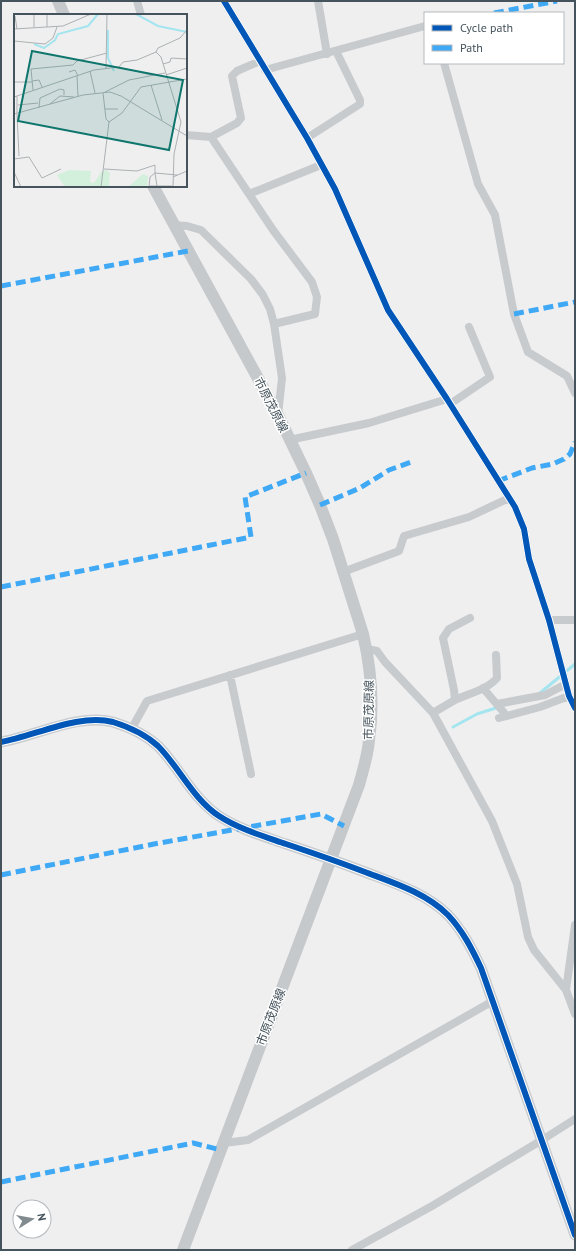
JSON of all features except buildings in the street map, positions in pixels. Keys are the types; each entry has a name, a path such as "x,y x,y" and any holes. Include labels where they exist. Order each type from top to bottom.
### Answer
{"main road":[{"path":"58,1 64,14"},
{"name":"市原茂原線","path":"154,187 278,415 320,505 344,572 363,634 367,649 371,687 371,723 369,742 359,785 183,1250"}],"street":[{"path":"137,1 141,14"},
{"path":"224,1 307,138 335,189 388,310 515,506 524,530 529,559 549,620 569,696 575,708"},
{"path":"318,1 327,54"},
{"path":"265,70 424,26"},
{"path":"307,138 360,104 360,100 336,51"},
{"path":"187,135 211,137 238,124 241,118 232,76 237,71 260,61"},
{"path":"444,64 478,184 495,215 514,314 528,352 567,376 575,393"},
{"path":"211,137 273,230 312,282 317,297 315,314 274,324"},
{"path":"249,194 321,165"},
{"path":"174,225 187,226 200,230 251,279 263,296 270,309 274,324 282,378 278,415"},
{"path":"289,440 369,423 448,401 490,377 469,327"},
{"path":"344,572 399,551 404,536 469,517 509,498"},
{"path":"455,700 443,638 449,629 470,618"},
{"path":"549,620 575,620"},
{"path":"132,728 147,701 363,634"},
{"path":"367,649 377,651 385,662 433,713 492,821 517,884 528,937 534,950 566,990 575,1014"},
{"path":"433,713 455,700 484,688 494,681 497,678 496,655"},
{"path":"230,675 250,774"},
{"path":"498,704 545,695 566,684"},
{"path":"484,688 498,704 502,716 540,706 569,696"},
{"path":"1,742 78,721 98,720 132,728 143,734 158,746 200,798 219,816 243,828 331,859 410,890 437,906 447,914 458,926 473,951 493,1001 575,1235"},
{"path":"566,990 575,925"},
{"path":"224,1143 248,1140 493,1001"},
{"path":"352,1250 432,1206 575,1119"}],"waterway":[{"path":"540,693 575,664"},
{"path":"453,727 477,714 499,707"}],"marked path":[{"path":"499,12 557,1"},
{"path":"1,286 188,251"},
{"path":"514,314 575,302"},
{"path":"498,481 532,468 553,464 564,459 570,454 575,442"},
{"path":"320,505 360,488 389,470 414,461"},
{"path":"1,587 251,537 245,497 306,473"},
{"path":"1,875 154,844 321,814 344,826"},
{"path":"1,1182 193,1143 221,1150"}],"cycle path":[{"path":"224,1 307,138 335,189 388,310 447,399 515,507 524,529 529,559 549,620 569,696 575,708"},
{"path":"1,742 57,726 86,720 100,720 125,726 142,734 158,746 166,754 201,801 227,821 251,832 336,861 409,889 439,907 448,915 463,934 481,968 575,1235"}]}
